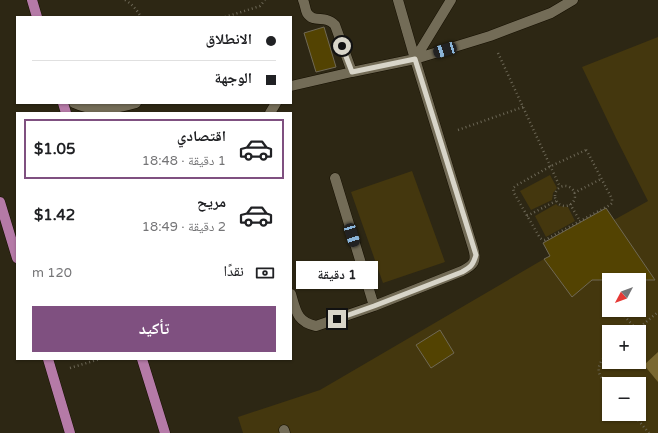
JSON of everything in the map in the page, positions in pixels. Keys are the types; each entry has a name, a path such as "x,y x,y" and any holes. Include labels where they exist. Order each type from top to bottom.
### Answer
{"main road":[{"path":"32,0 37,16"},
{"path":"0,202 16,255"},
{"path":"48,360 70,433"},
{"path":"142,360 165,433"}],"lane":[{"path":"303,0 310,17 327,20 335,25 352,72"},
{"path":"292,297 301,320 316,326 374,306 462,272 469,268 474,262 476,255 398,0"},
{"path":"415,59 451,0"},
{"path":"292,86 415,59 490,36 551,13 573,0"},
{"path":"76,104 95,109 132,107"},
{"path":"335,178 374,306"}],"path":[{"path":"125,0 132,4 140,16"},
{"path":"228,16 260,6 265,0"},
{"path":"490,36 560,187"},
{"path":"439,137 523,107"},
{"path":"586,150 601,179 612,199 612,203 545,240 540,238 514,193 513,188 551,166 586,150"},
{"path":"574,193 601,179"},
{"path":"564,186 570,188 574,193 574,199 570,204 564,206 558,204 556,201 556,192 560,187 564,186"},
{"path":"527,216 556,201"},
{"path":"570,204 580,221"},
{"path":"642,325 658,312"},
{"path":"655,314 658,318"},
{"path":"624,317 630,325"},
{"path":"602,359 599,368 600,375 602,377"},
{"path":"52,374 97,360"},
{"path":"639,421 649,433"}],"shaded area":[{"path":"658,37 658,433 243,433 238,417 320,390 544,259 648,201 582,67"},
{"path":"412,171 445,262 383,283 351,192"},
{"path":"550,175 557,188 553,193 552,200 531,210 520,191"},
{"path":"556,204 558,206 568,207 575,221 546,237 535,216"},
{"path":"658,352 658,382 646,367 646,363"}],"building":[{"path":"324,27 336,67 316,72 304,33"},
{"path":"606,208 655,280 646,280 646,273 602,273 602,280 592,280 572,297 544,259 550,256 543,243"},
{"path":"440,330 454,353 431,368 416,345"}],"route":[{"path":"337,319 462,272 469,268 474,262 476,255 415,59 352,72 342,46"}]}
